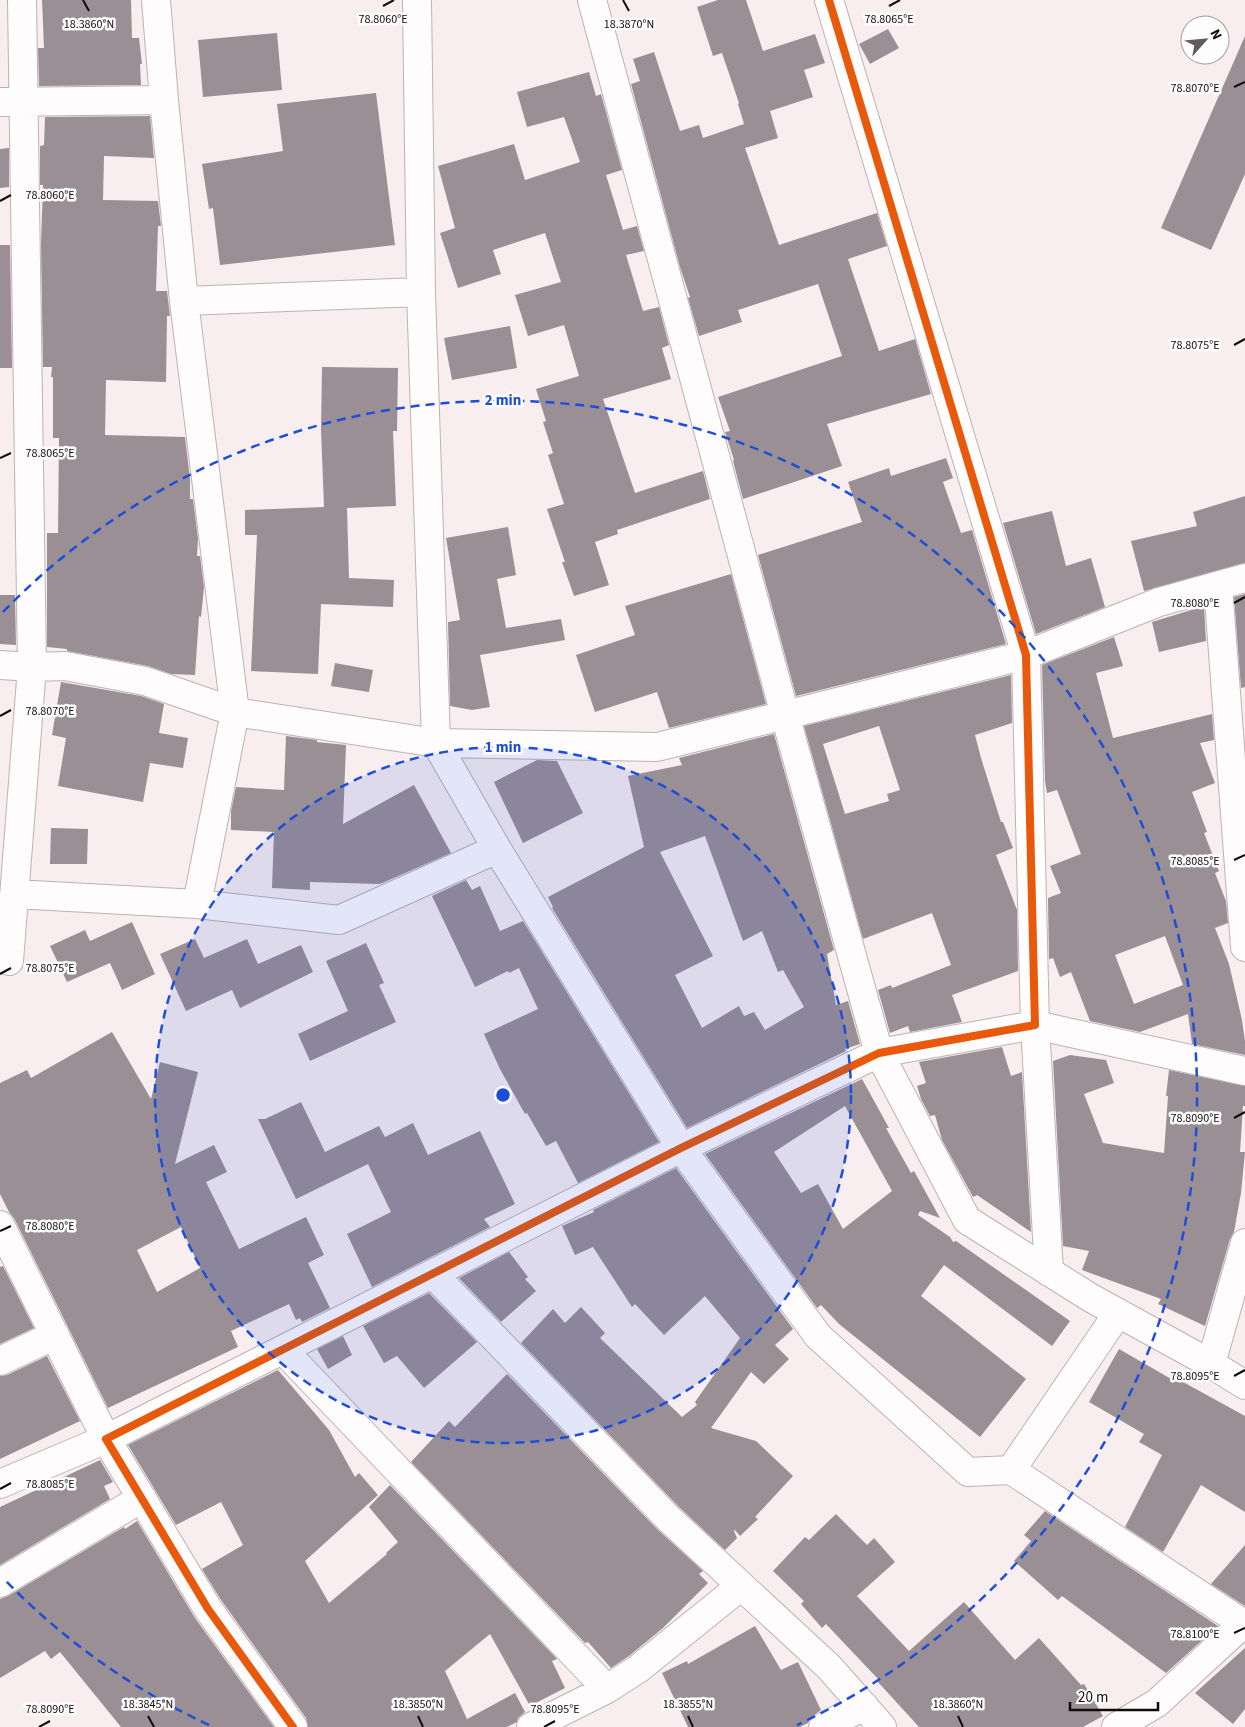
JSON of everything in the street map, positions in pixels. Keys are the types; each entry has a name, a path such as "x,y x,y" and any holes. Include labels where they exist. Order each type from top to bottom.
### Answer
{"street":[{"path":"7,943 14,894 32,667 11,102 22,0"},
{"path":"156,0 184,301 235,712 197,904"},
{"path":"417,0 421,292 436,743 497,850 681,1148 818,1336 968,1472 1011,1470 1244,1623 1157,1704 1116,1727"},
{"path":"592,0 785,715 879,1054 967,1220 1048,1272 1245,1385"},
{"path":"829,0 1026,655 1035,1025 1048,1272"},
{"path":"11,102 164,100"},
{"path":"184,301 421,292"},
{"path":"0,665 32,667 65,666 145,681 235,712 436,743 657,747 1026,655 1159,602 1245,578"},
{"path":"1218,586 1245,947"},
{"path":"14,894 197,904 340,920 497,850"},
{"path":"0,1484 106,1440 681,1148 879,1054 1035,1025 1245,1071"},
{"path":"4,1241 55,1335 106,1440 208,1609 293,1727"},
{"path":"1211,1364 1245,1244"},
{"path":"433,1274 668,1518 829,1667 882,1727"},
{"path":"1011,1470 1118,1313"},
{"path":"0,1361 55,1335"},
{"path":"283,1350 607,1689"},
{"path":"0,1583 142,1498"},
{"path":"531,1727 607,1689 638,1669 742,1586"},
{"path":"824,1727 864,1706"}],"building":[{"path":"42,0 131,0 132,38 139,38 142,64 140,64 141,85 39,86 38,48 44,48"},
{"path":"718,0 746,0 763,51 815,34 825,63 804,70 813,97 770,111 778,138 745,148 779,245 877,213 887,246 848,259 879,351 915,339 931,394 827,424 842,466 743,499 725,432 730,431 718,397 842,356 818,284 738,310 742,322 699,336 631,84 640,81 633,59 654,52 680,131 699,125 703,138 744,124 722,53 713,56 697,7"},
{"path":"888,29 899,48 870,64 859,44"},
{"path":"277,33 282,90 203,97 198,40"},
{"path":"1245,36 1245,174 1211,250 1161,228"},
{"path":"589,72 596,96 601,94 622,170 606,175 623,230 637,226 644,251 626,255 643,311 659,307 669,345 662,348 671,379 603,399 635,493 703,471 710,499 617,530 618,534 595,542 609,585 574,596 547,509 564,504 548,455 553,453 543,422 546,421 536,389 579,376 564,325 528,336 515,295 561,282 545,233 493,250 501,274 458,288 440,233 455,228 438,166 514,144 525,180 580,162 564,117 527,127 517,92"},
{"path":"376,93 395,245 220,265 213,208 209,209 202,164 283,151 277,104"},
{"path":"150,116 154,158 104,156 103,200 158,201 161,226 158,226 156,291 167,291 170,316 167,316 166,382 106,380 105,435 185,437 190,479 190,499 193,499 198,539 197,556 200,556 204,587 201,617 199,616 195,675 171,674 148,666 67,651 67,649 47,647 47,533 58,533 59,438 53,438 52,367 43,367 41,244 43,185 40,185 40,146 44,145 45,117"},
{"path":"9,148 9,187 0,188 0,149"},
{"path":"0,245 10,245 12,368 0,368"},
{"path":"510,326 517,368 452,380 444,338"},
{"path":"322,367 398,368 397,431 393,431 396,506 347,508 349,578 394,580 393,607 321,604 318,674 251,671 257,535 245,535 245,510 324,507 321,430"},
{"path":"946,458 953,478 943,482 961,533 972,530 1006,644 796,696 758,555 862,522 848,482 889,468 891,476"},
{"path":"1245,496 1245,563 1144,591 1131,541 1197,526 1193,512"},
{"path":"1052,511 1066,566 1091,558 1105,607 1036,634 1003,523"},
{"path":"508,527 516,575 497,579 506,628 561,619 565,640 480,655 490,707 472,710 450,706 448,622 460,620 446,538"},
{"path":"731,574 766,704 669,728 657,692 595,712 576,655 635,635 625,606"},
{"path":"1245,594 1245,687 1241,688 1234,597"},
{"path":"0,595 15,595 16,645 0,644"},
{"path":"1204,606 1206,641 1159,652 1152,622"},
{"path":"1114,637 1123,666 1096,673 1113,738 1212,714 1214,740 1200,743 1215,783 1192,792 1207,832 1204,833 1219,871 1215,873 1226,901 1228,923 1215,928 1229,964 1242,1020 1245,1055 1192,1044 1188,1014 1140,1032 1090,1021 1071,972 1060,977 1053,958 1049,959 1048,898 1061,893 1050,866 1081,854 1057,790 1047,793 1045,781 1042,665","holes":["1165,936 1183,985 1134,1004 1115,955"]},
{"path":"335,663 373,670 369,692 331,686"},
{"path":"1011,675 1012,723 975,735 1001,822 1003,822 1013,848 996,855 1017,910 1018,971 952,995 962,1022 910,1032 908,1026 890,1033 878,990 891,985 892,988 951,965 932,913 863,939 804,726","holes":["879,726 900,790 887,794 889,801 845,814 823,744"]},
{"path":"61,682 141,696 164,704 159,733 188,738 183,768 150,763 143,802 58,786 66,738 52,735"},
{"path":"774,734 834,950 827,954 836,1005 848,1001 860,1044 845,1049 846,1051 687,1128 552,908 548,897 644,847 628,776 682,765 679,758","holes":["705,836 743,941 762,931 778,972 783,970 804,1007 765,1030 754,1012 744,1016 739,1006 702,1028 675,975 713,956 660,852"]},
{"path":"286,736 346,745 343,824 414,785 451,853 380,884 310,882 310,890 272,888 274,832 231,830 231,811 236,787 284,790"},
{"path":"537,760 557,761 583,813 523,843 494,782"},
{"path":"51,828 88,829 87,864 50,864"},
{"path":"466,880 472,890 480,886 500,931 523,921 659,1142 578,1183 556,1141 546,1146 527,1113 525,1114 500,1069 484,1034 538,1009 519,968 509,973 508,971 475,987 432,896"},
{"path":"132,922 155,974 122,990 110,963 67,982 50,946 85,930 90,941"},
{"path":"195,939 204,958 247,939 258,964 301,945 313,972 240,1008 232,990 186,1011 160,954"},
{"path":"366,943 384,983 379,985 396,1022 310,1061 298,1034 348,1011 326,961"},
{"path":"112,1032 151,1099 160,1062 198,1072 175,1164 214,1145 227,1172 206,1182 239,1249 306,1217 324,1255 308,1263 330,1308 302,1322 300,1318 296,1320 289,1304 231,1331 238,1347 108,1408 14,1218 0,1194 0,1083 27,1070 31,1078","holes":["181,1227 200,1268 157,1292 137,1250"]},
{"path":"1002,1047 1011,1076 1022,1072 1031,1232 977,1195 973,1197 942,1140 935,1115 930,1116 917,1086 926,1083 919,1062"},
{"path":"1070,1055 1106,1060 1114,1083 1084,1094 1103,1143 1164,1153 1169,1070 1245,1086 1245,1106 1243,1106 1240,1152 1245,1152 1241,1193 1234,1232 1230,1239 1205,1326 1158,1304 1161,1299 1082,1270 1089,1251 1063,1246 1053,1061"},
{"path":"862,1079 911,1173 914,1171 940,1218 920,1211 918,1215 950,1237 953,1242 956,1241 1070,1321 1052,1346 944,1265 921,1296 1026,1379 980,1437 839,1324 821,1305 817,1308 705,1154","holes":["845,1106 892,1191 843,1229 818,1184 801,1193 774,1152"]},
{"path":"301,1102 325,1152 379,1126 385,1137 413,1123 428,1155 480,1131 515,1204 484,1219 490,1227 372,1287 347,1234 391,1212 368,1164 296,1199 258,1119 265,1119"},
{"path":"676,1168 793,1329 775,1345 789,1359 764,1384 751,1372 711,1428 756,1441 793,1476 755,1517 758,1519 740,1536 734,1531 737,1538 725,1550 679,1507 521,1343 553,1309 565,1323 581,1307 605,1333 600,1338 682,1417 697,1405 695,1402 740,1338 705,1296 664,1335 635,1304 632,1307 593,1247 575,1255 562,1226 594,1212 593,1210"},
{"path":"509,1252 528,1277 525,1279 536,1291 501,1322 459,1278"},
{"path":"3,1266 34,1328 0,1344 0,1267"},
{"path":"429,1293 477,1342 424,1388 397,1356 384,1363 363,1326"},
{"path":"343,1336 352,1355 328,1369 317,1349"},
{"path":"1119,1349 1173,1380 1174,1377 1245,1416 1245,1512 1201,1485 1163,1552 1125,1527 1162,1455 1139,1442 1144,1434 1089,1402"},
{"path":"47,1356 80,1421 0,1459 0,1376 7,1375"},
{"path":"278,1370 329,1430 355,1477 359,1473 378,1495 305,1561 329,1603 387,1554 398,1542 369,1507 390,1485 557,1659 552,1661 565,1688 530,1706 490,1634 445,1671 467,1719 515,1693 525,1712 518,1718 517,1722 507,1727 308,1727 306,1718 221,1600 202,1569 243,1545 221,1502 176,1525 128,1445"},
{"path":"507,1374 657,1529 703,1571 699,1574 708,1583 663,1628 611,1668 588,1642 585,1643 411,1462 449,1421 455,1427"},
{"path":"100,1460 113,1482 104,1486 110,1499 0,1565 0,1507"},
{"path":"1045,1511 1218,1626 1166,1673 1062,1596 1058,1600 1014,1561 1031,1541 1024,1535"},
{"path":"836,1514 867,1545 874,1538 895,1562 857,1596 909,1651 964,1602 1015,1660 1039,1638 1081,1685 1084,1684 1103,1716 1083,1727 919,1727 877,1681 879,1680 826,1624 822,1628 801,1604 804,1601 773,1571 805,1537 809,1540"},
{"path":"137,1521 195,1618 274,1727 121,1727 60,1652 51,1659 45,1651 0,1678 0,1599"},
{"path":"1245,1545 1245,1606 1211,1584"},
{"path":"755,1626 781,1670 798,1662 821,1710 810,1718 808,1723 800,1727 688,1727 662,1673 687,1661 688,1664"},
{"path":"1245,1648 1245,1709 1233,1724 1195,1693"}],"cycle path":[{"path":"293,1727 208,1609 106,1439 681,1148 879,1053 1035,1025 1026,655 829,0"}]}
